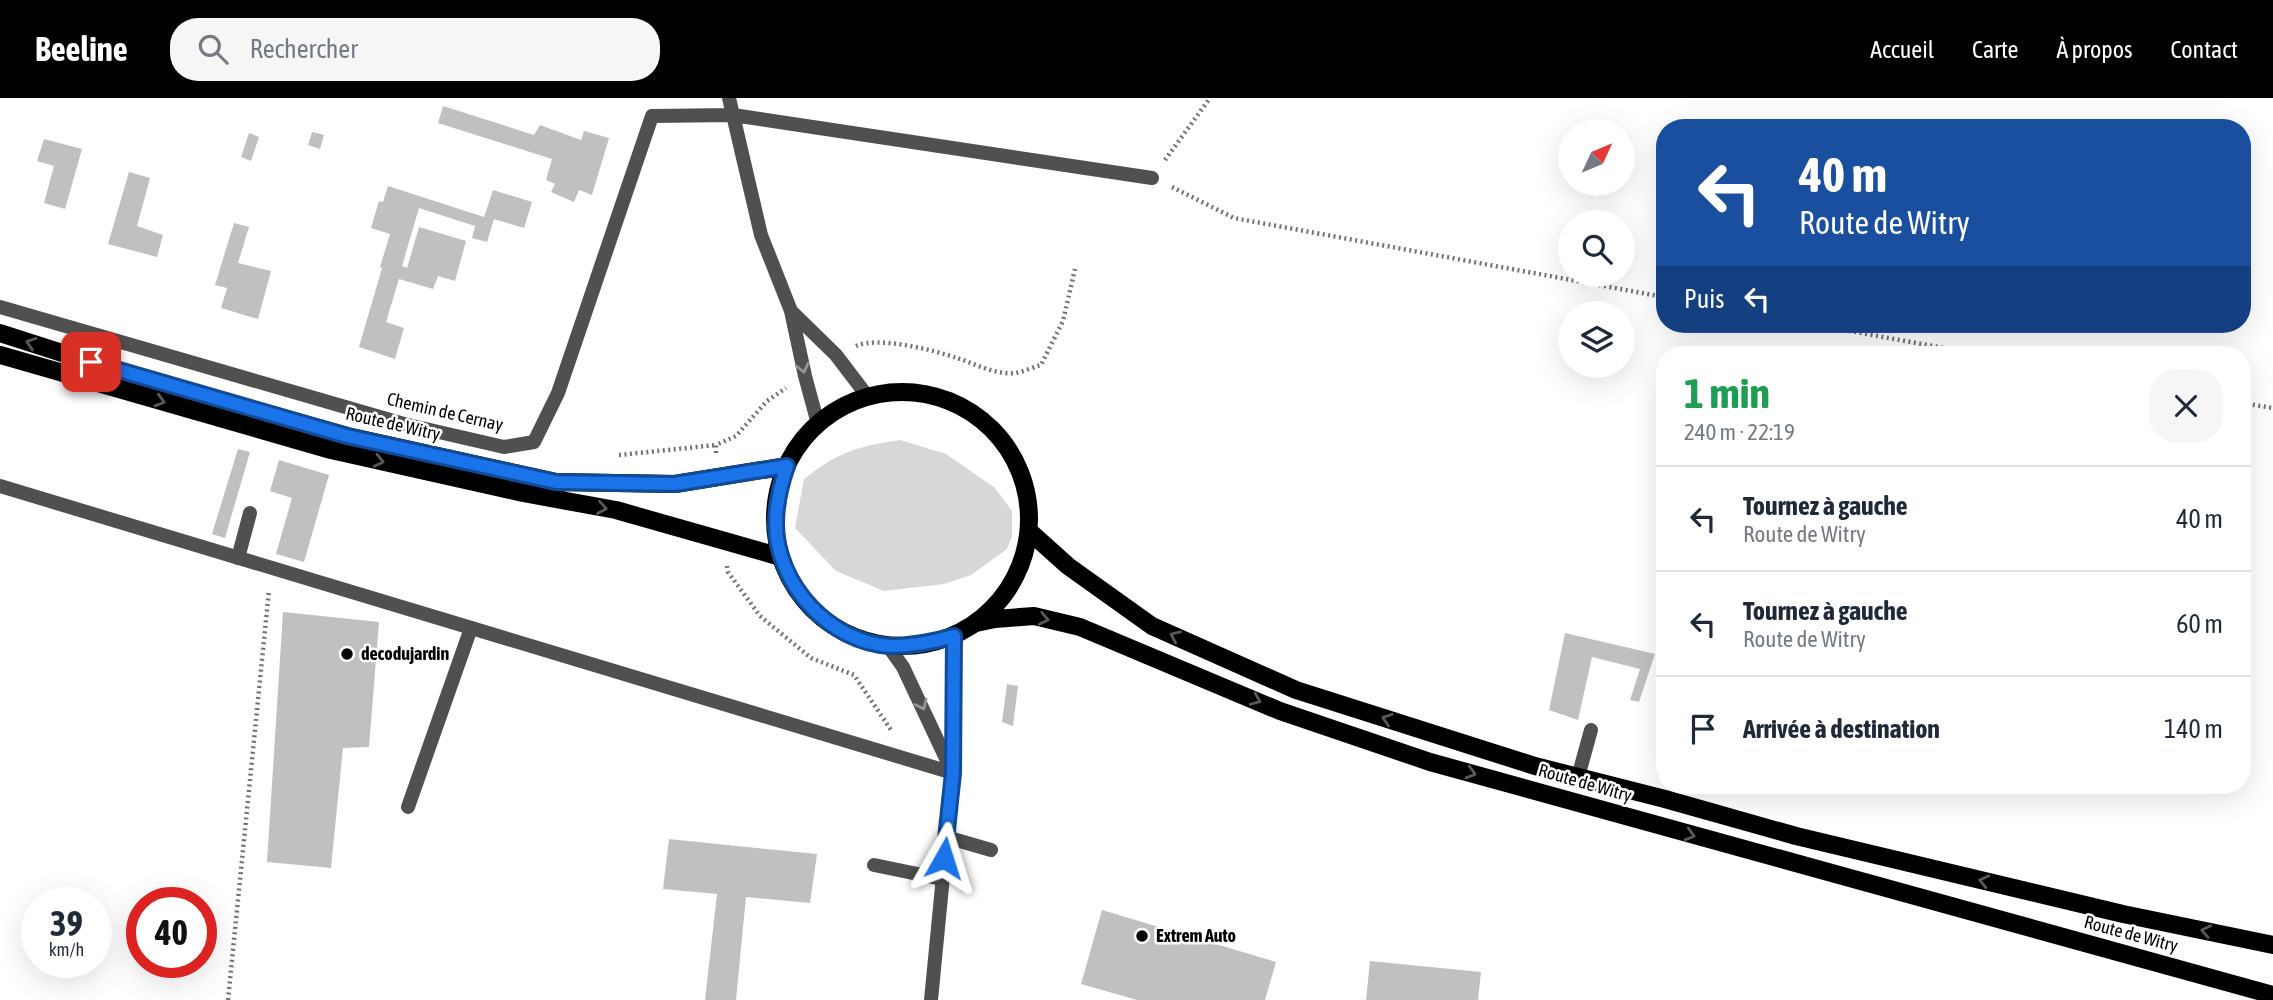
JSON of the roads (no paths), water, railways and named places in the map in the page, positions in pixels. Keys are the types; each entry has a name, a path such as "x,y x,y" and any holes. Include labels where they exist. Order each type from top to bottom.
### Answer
{"main road":[{"name":"Route de Witry","path":"0,333 137,377 347,436 556,482 675,484 787,466"},
{"path":"0,355 331,450 523,494 616,510 781,557"},
{"name":"Route de Witry","path":"899,392 929,395 958,405 984,422 1005,444 1020,471 1028,501 1029,531 1021,566 1003,598 976,623 954,636 922,645 888,646 853,636 821,617 804,600 781,557 776,527 777,496 787,466 800,443 818,424 850,403 868,397 899,392"},
{"name":"Route de Witry","path":"1029,531 1068,566 1153,626 1296,690 1535,766 1809,839 2123,914 2273,945"},
{"name":"Route de Witry","path":"976,623 1034,616 1080,627 1280,710 1430,762 2273,995"}],"street":[{"path":"729,98 761,235 791,311 818,424"},
{"name":"Chemin de Cernay","path":"0,307 404,424 503,447 534,442 558,393 652,116 733,116"},
{"path":"733,116 1152,178"},
{"path":"791,311 836,355 868,397"},
{"path":"0,486 953,773"},
{"path":"238,558 250,513"},
{"path":"408,807 471,628"},
{"path":"931,1000 953,773 954,636"},
{"path":"888,646 903,667 953,773"},
{"name":"Route de Witry","path":"1578,777 1591,730"},
{"path":"946,837 991,850"},
{"path":"874,865 942,879"}],"place":[{"name":"decodujardin","path":"347,654"},
{"name":"Extrem Auto","path":"1142,936"}]}
